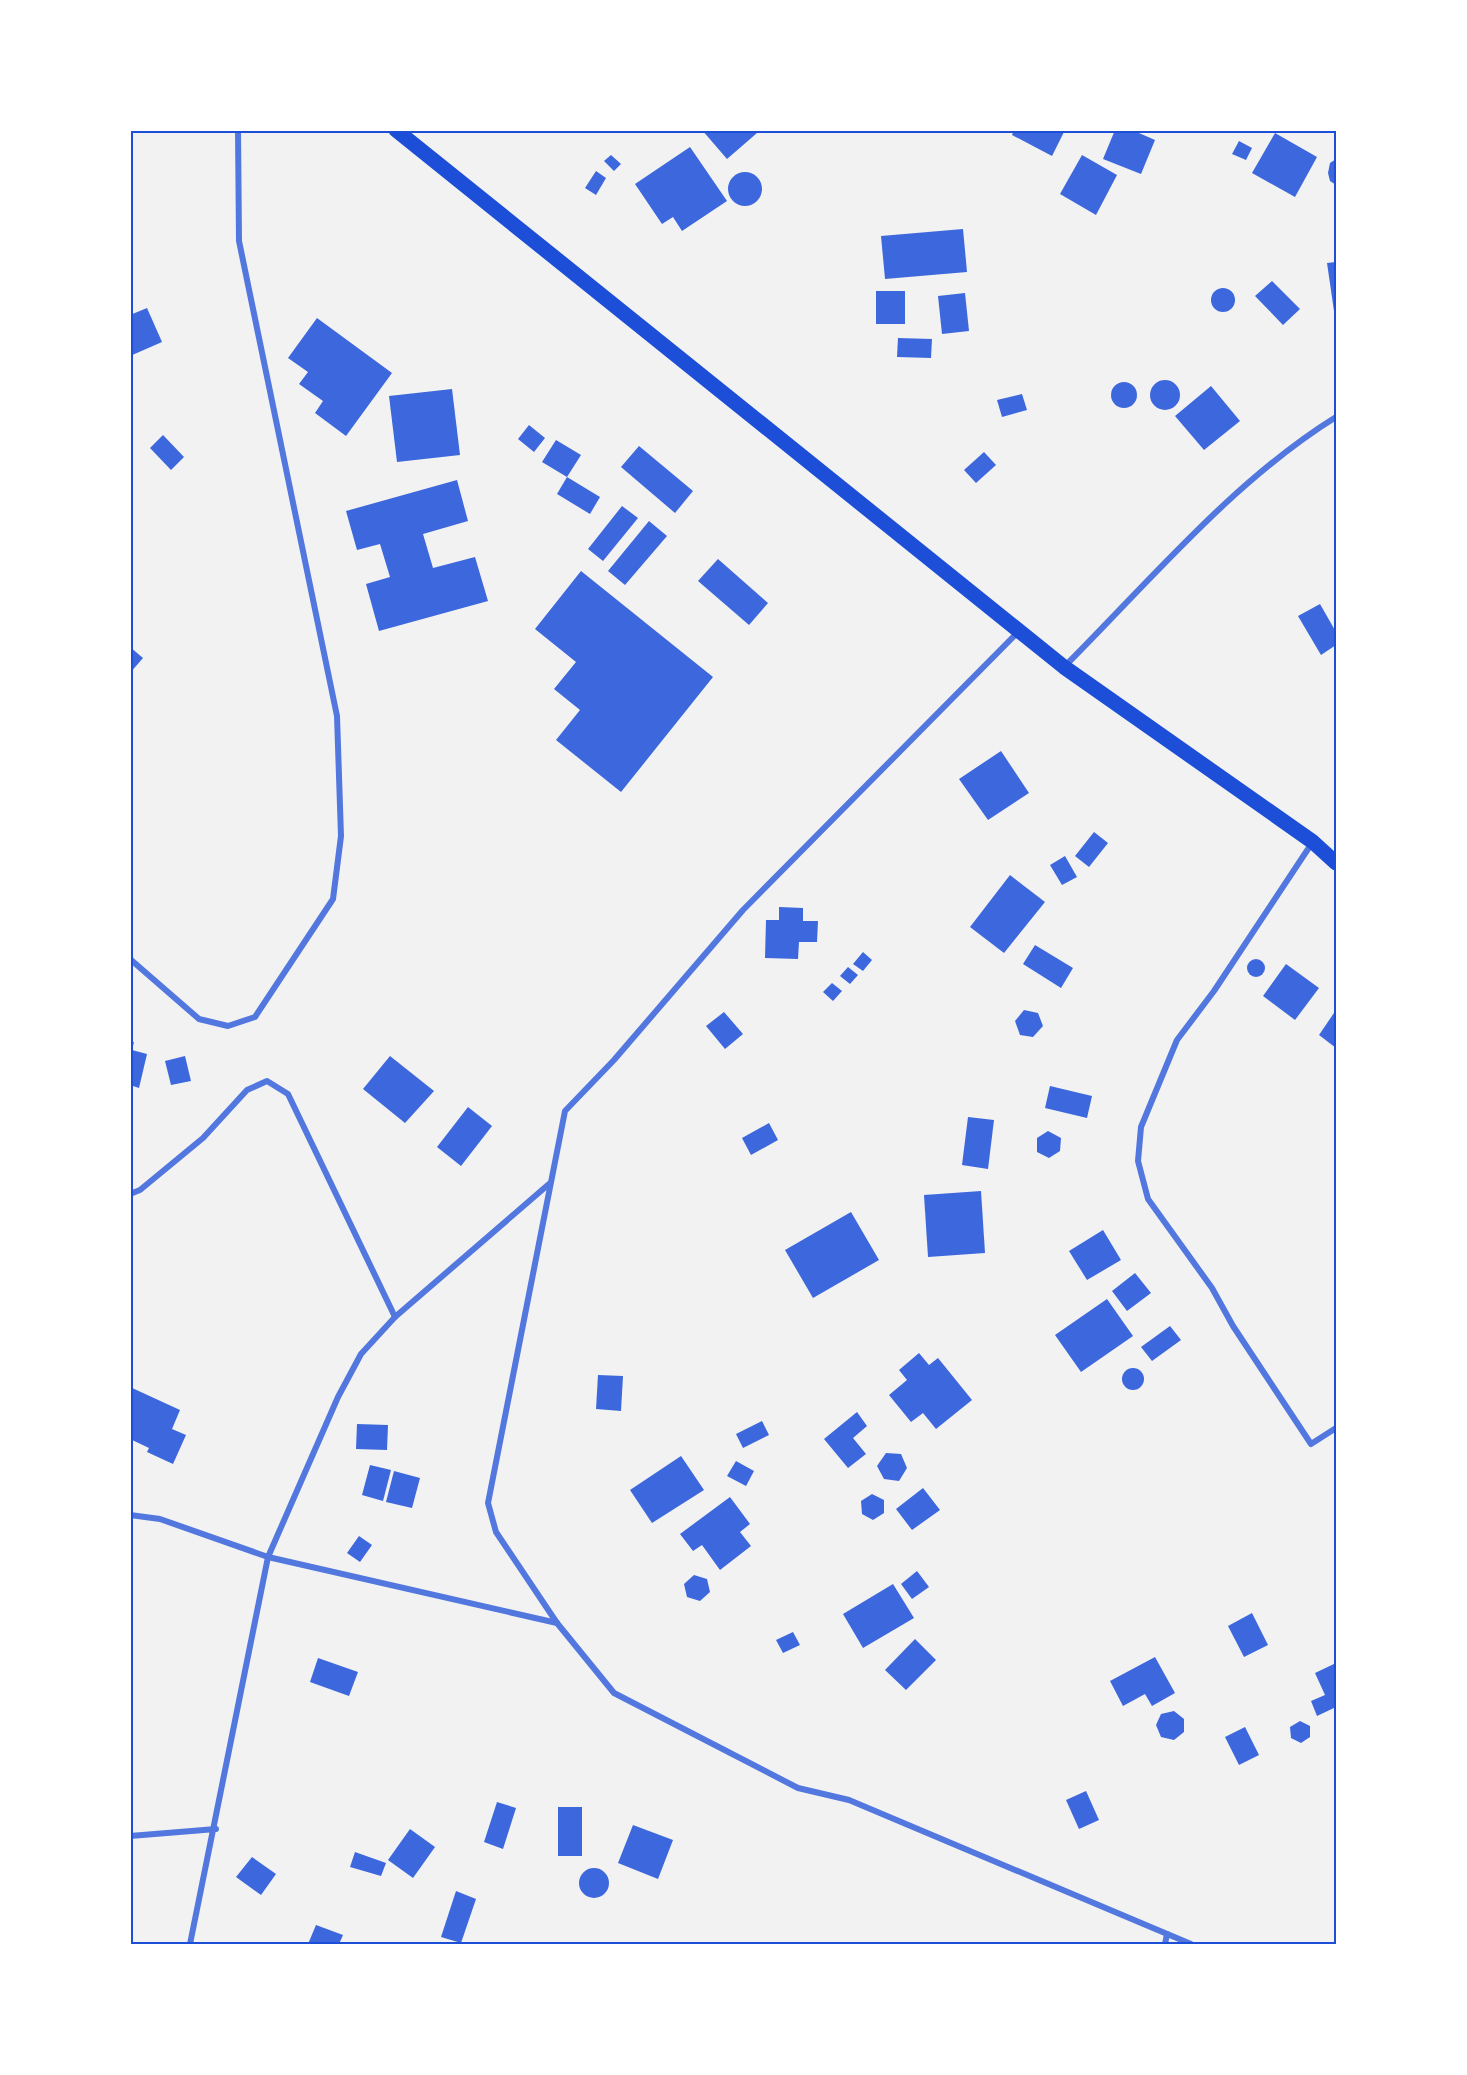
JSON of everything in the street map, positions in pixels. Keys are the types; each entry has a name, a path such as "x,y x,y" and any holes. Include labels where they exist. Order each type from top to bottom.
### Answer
{"main road":[{"path":"396,130 1064,667 1313,842 1336,863"}],"street":[{"path":"130,959 199,1019 228,1026 255,1017 333,899 341,836 337,716 239,241 238,130"},
{"path":"1064,667 1238,492 1299,440 1336,417"},
{"path":"1019,631 835,814 743,910 614,1060 565,1111 489,1503 496,1532 557,1623 614,1693 798,1788 849,1800 1191,1944"},
{"path":"1313,842 1214,992 1177,1040 1141,1127 1138,1161 1148,1199 1212,1288 1233,1326 1311,1444 1336,1428"},
{"path":"130,1194 140,1190 203,1138 247,1090 267,1081 288,1094 395,1317"},
{"path":"190,1944 216,1829 268,1557 338,1397 361,1354 395,1317 550,1183"},
{"path":"130,1515 160,1519 268,1557 557,1623"},
{"path":"130,1836 216,1829"},
{"path":"1165,1944 1167,1934"}],"building":[{"path":"702,130 755,130 757,133 727,159"},
{"path":"1014,130 1065,130 1052,156 1012,135"},
{"path":"1115,130 1132,130 1155,140 1141,174 1103,159"},
{"path":"1275,133 1317,157 1295,197 1252,173"},
{"path":"1239,141 1252,148 1246,160 1232,154"},
{"path":"690,147 727,201 682,231 673,217 662,224 635,184"},
{"path":"611,155 621,164 614,171 604,161"},
{"path":"1082,155 1117,175 1096,215 1060,194"},
{"path":"1336,159 1336,185 1330,181 1328,173 1330,163"},
{"path":"596,171 606,178 596,195 585,188"},
{"path":"745,172 757,177 762,189 757,201 745,206 733,201 728,189 733,177"},
{"path":"963,229 967,272 885,279 881,236"},
{"path":"1336,262 1336,318 1335,318 1327,263"},
{"path":"1272,281 1300,309 1283,325 1255,296"},
{"path":"1223,288 1228,289 1234,295 1234,305 1228,311 1223,312 1218,311 1212,305 1211,300 1212,295 1218,289"},
{"path":"876,291 905,291 905,324 876,324"},
{"path":"965,293 969,331 942,334 938,296"},
{"path":"147,308 162,342 130,356 130,315"},
{"path":"317,318 392,373 346,436 315,413 323,401 299,384 308,372 288,358"},
{"path":"898,338 932,339 931,358 897,357"},
{"path":"1165,380 1171,381 1179,389 1179,401 1171,409 1165,410 1159,409 1151,401 1150,395 1151,389 1159,381"},
{"path":"1124,382 1133,386 1137,395 1133,404 1124,408 1115,404 1111,395 1115,386"},
{"path":"1211,386 1240,421 1204,450 1175,416"},
{"path":"452,389 460,455 397,462 389,396"},
{"path":"1022,394 1027,410 1002,417 997,400"},
{"path":"529,425 545,438 534,452 518,439"},
{"path":"163,435 184,457 171,470 150,448"},
{"path":"556,440 581,455 567,477 542,462"},
{"path":"639,446 693,491 675,513 621,467"},
{"path":"984,452 996,465 976,483 964,470"},
{"path":"567,477 600,497 590,514 557,494"},
{"path":"457,480 468,521 423,534 433,568 475,557 488,601 379,631 366,584 390,577 380,544 357,550 346,511"},
{"path":"622,506 638,518 603,561 588,549"},
{"path":"649,521 667,536 625,585 608,571"},
{"path":"718,559 768,603 749,625 698,581"},
{"path":"581,571 713,677 621,792 556,740 580,710 554,689 576,662 535,629"},
{"path":"1320,604 1336,632 1336,645 1321,655 1298,616"},
{"path":"130,647 143,658 130,673"},
{"path":"1001,751 1029,793 988,820 959,779"},
{"path":"1094,832 1108,843 1089,867 1075,856"},
{"path":"1065,856 1077,877 1062,885 1050,865"},
{"path":"1010,875 1045,902 1004,953 970,927"},
{"path":"779,907 803,908 803,921 818,921 817,942 799,942 798,959 765,958 766,920 779,920"},
{"path":"1035,945 1073,968 1061,988 1023,964"},
{"path":"863,952 872,960 863,971 853,964"},
{"path":"1256,959 1262,962 1265,968 1262,974 1256,977 1250,974 1247,968 1250,962"},
{"path":"1286,964 1319,988 1295,1020 1263,996"},
{"path":"848,967 858,975 850,984 840,976"},
{"path":"832,983 842,991 833,1001 823,992"},
{"path":"1024,1010 1038,1013 1043,1026 1033,1037 1020,1035 1015,1021"},
{"path":"1336,1010 1336,1048 1319,1035"},
{"path":"724,1012 743,1034 725,1049 706,1026"},
{"path":"130,1042 134,1042 132,1050 147,1054 139,1088 130,1085"},
{"path":"185,1056 191,1081 171,1085 165,1061"},
{"path":"390,1056 434,1091 405,1123 363,1089"},
{"path":"1050,1086 1092,1096 1087,1118 1045,1108"},
{"path":"468,1107 492,1126 461,1166 437,1147"},
{"path":"968,1117 994,1120 988,1169 962,1165"},
{"path":"769,1123 778,1140 751,1155 742,1138"},
{"path":"1048,1131 1061,1138 1060,1151 1049,1158 1037,1152 1037,1138"},
{"path":"981,1191 985,1253 928,1257 924,1195"},
{"path":"851,1212 879,1260 813,1298 785,1250"},
{"path":"1103,1230 1121,1260 1087,1280 1069,1251"},
{"path":"1135,1273 1151,1293 1127,1311 1112,1291"},
{"path":"1107,1299 1133,1336 1081,1372 1055,1335"},
{"path":"1170,1326 1181,1340 1152,1361 1141,1347"},
{"path":"919,1353 929,1365 938,1358 972,1400 936,1429 923,1413 911,1422 889,1395 907,1380 899,1370"},
{"path":"1133,1368 1141,1371 1144,1379 1141,1387 1133,1390 1125,1387 1122,1379 1125,1371"},
{"path":"598,1375 623,1376 621,1411 596,1409"},
{"path":"130,1387 180,1410 172,1429 186,1435 173,1464 147,1452 149,1448 130,1439"},
{"path":"857,1412 867,1426 853,1438 866,1454 848,1468 824,1439"},
{"path":"762,1421 769,1435 743,1448 736,1434"},
{"path":"357,1424 388,1425 387,1450 356,1449"},
{"path":"886,1453 901,1454 907,1468 899,1481 884,1479 877,1466"},
{"path":"681,1456 704,1490 652,1523 630,1490"},
{"path":"736,1461 754,1471 746,1486 727,1476"},
{"path":"370,1465 391,1470 383,1501 362,1495"},
{"path":"394,1471 420,1478 412,1508 386,1502"},
{"path":"923,1488 940,1510 912,1530 896,1509"},
{"path":"872,1494 884,1500 884,1513 873,1520 862,1514 861,1501"},
{"path":"730,1497 750,1524 740,1532 751,1546 720,1570 702,1545 693,1551 680,1534"},
{"path":"359,1536 372,1545 360,1562 347,1553"},
{"path":"917,1571 929,1587 912,1599 901,1584"},
{"path":"694,1575 707,1579 710,1592 700,1601 687,1597 684,1584"},
{"path":"893,1584 914,1618 863,1648 843,1614"},
{"path":"1252,1613 1268,1645 1244,1657 1228,1626"},
{"path":"793,1632 800,1645 783,1653 776,1640"},
{"path":"915,1639 936,1660 906,1690 885,1670"},
{"path":"1155,1657 1175,1693 1152,1706 1145,1694 1123,1706 1110,1681"},
{"path":"318,1658 358,1672 349,1696 310,1682"},
{"path":"1336,1663 1336,1707 1317,1716 1311,1701 1325,1695 1315,1673"},
{"path":"1174,1711 1184,1719 1184,1732 1174,1740 1161,1737 1156,1725 1161,1714"},
{"path":"1300,1721 1310,1726 1310,1737 1301,1743 1291,1738 1290,1727"},
{"path":"1245,1727 1259,1755 1239,1765 1225,1737"},
{"path":"1086,1791 1099,1820 1079,1829 1066,1800"},
{"path":"497,1802 516,1808 503,1849 484,1842"},
{"path":"558,1807 582,1807 582,1856 558,1856"},
{"path":"633,1825 673,1840 658,1879 618,1863"},
{"path":"410,1829 435,1847 413,1878 388,1860"},
{"path":"355,1852 386,1863 381,1876 350,1867"},
{"path":"252,1857 276,1874 261,1895 236,1877"},
{"path":"594,1868 605,1872 609,1883 605,1894 594,1898 583,1894 579,1883 583,1872"},
{"path":"456,1891 476,1899 461,1943 441,1937"},
{"path":"316,1925 343,1935 339,1944 308,1944"}]}
